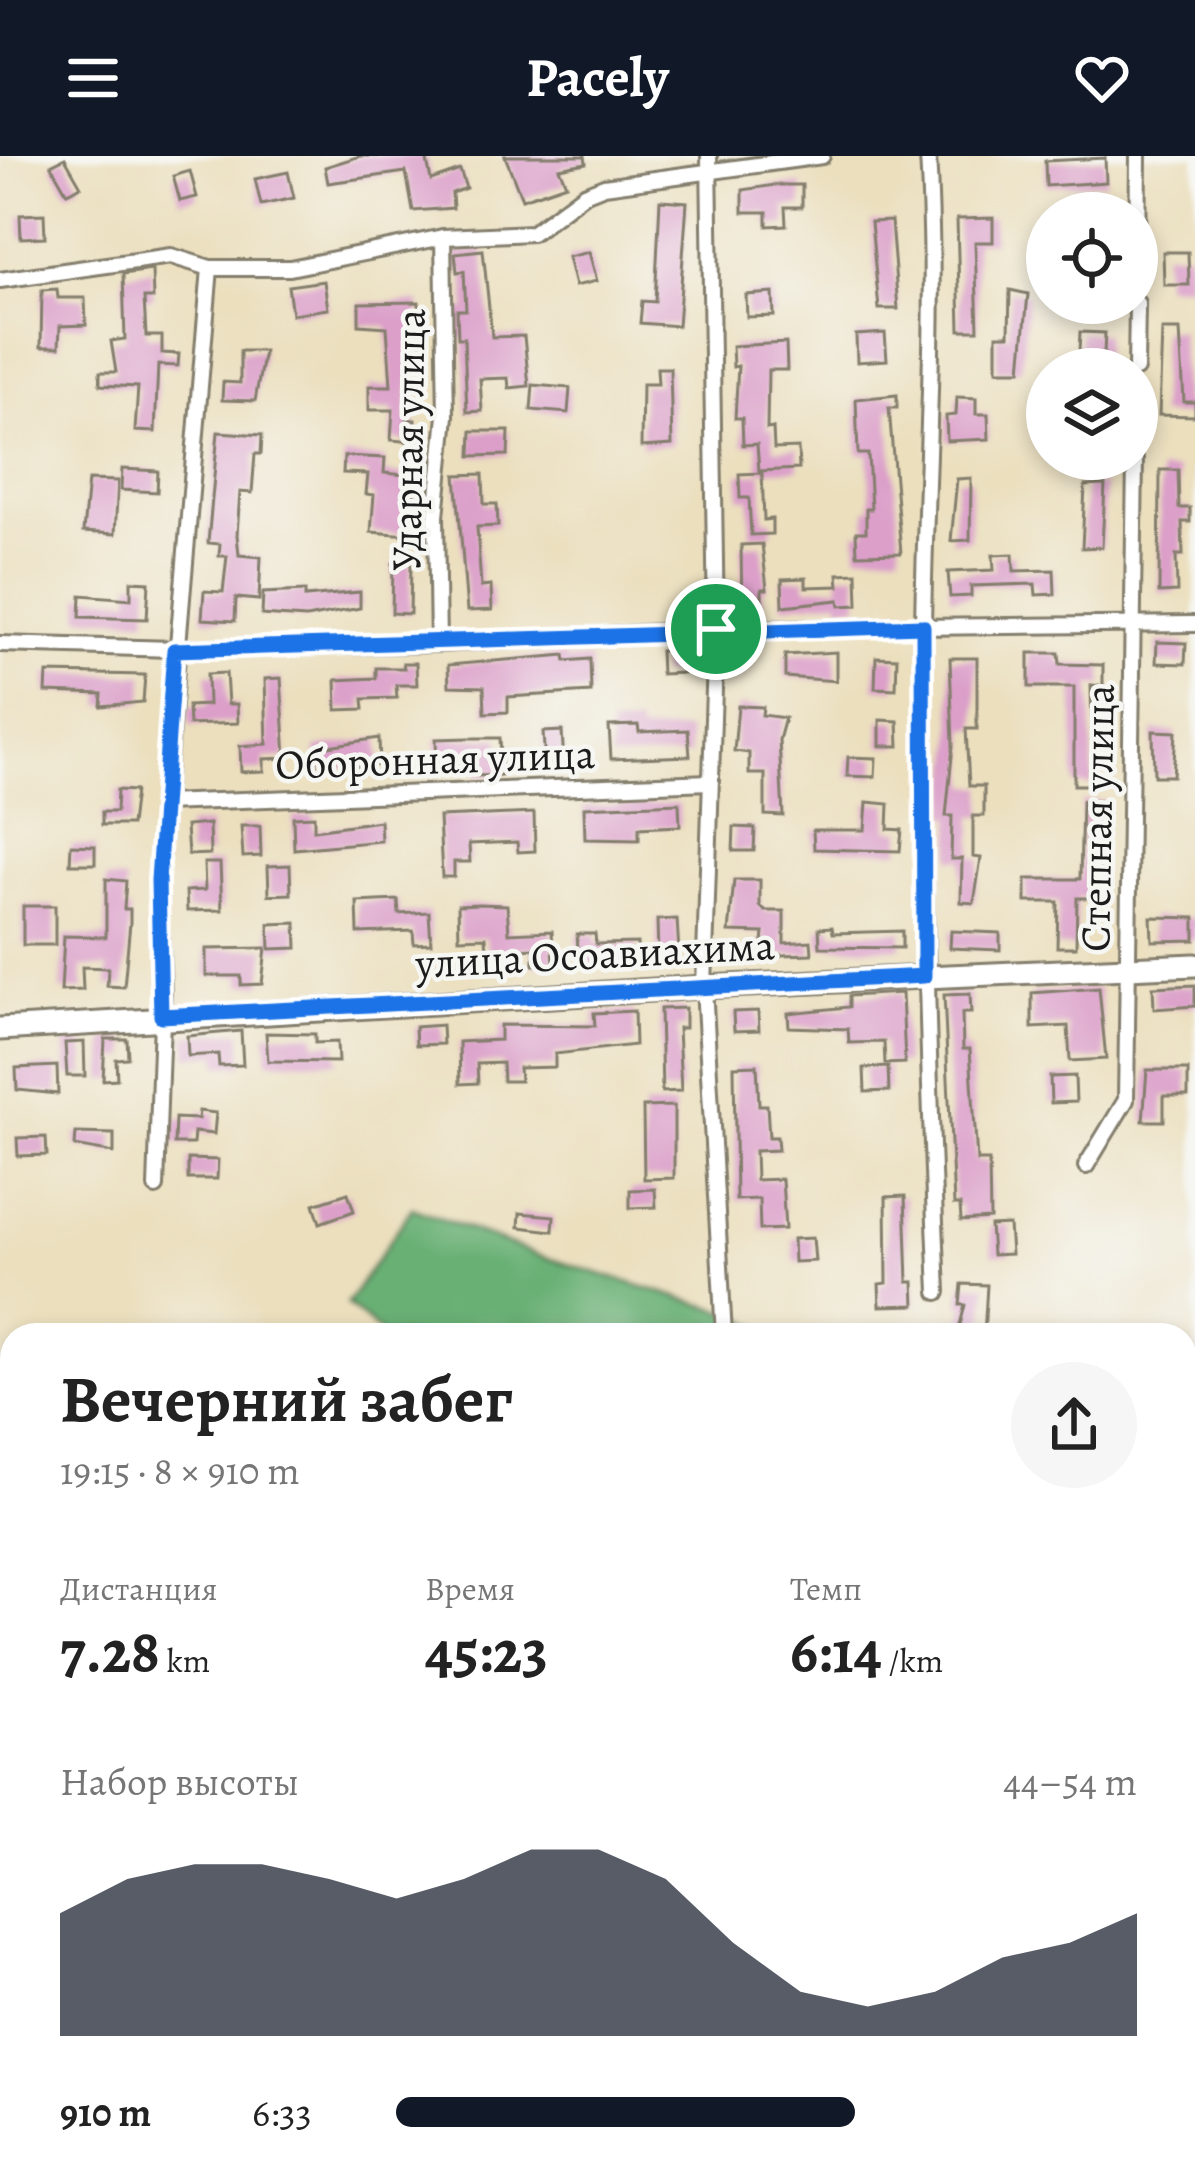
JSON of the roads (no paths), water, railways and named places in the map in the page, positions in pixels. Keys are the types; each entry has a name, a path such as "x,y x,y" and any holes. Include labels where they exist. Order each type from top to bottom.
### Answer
{"street":[{"path":"0,280 170,256 210,268 290,268 443,237 532,233 584,194 604,186 710,164 822,156"},
{"path":"928,156 932,325 923,626 924,976 938,1292"},
{"path":"1138,156 1138,192"},
{"path":"710,164 716,629 704,987 723,1323"},
{"name":"Ударная улица","path":"438,644 436,516 446,416 443,237"},
{"path":"156,1187 161,1016 158,880 210,268"},
{"name":"Степная улица","path":"1086,1166 1126,1100 1135,480"},
{"path":"0,644 174,650 438,644 716,629 1195,623"},
{"name":"Оборонная улица","path":"163,803 710,782"},
{"name":"улица Осоавиахима","path":"0,1029 161,1016 1195,965"}]}
